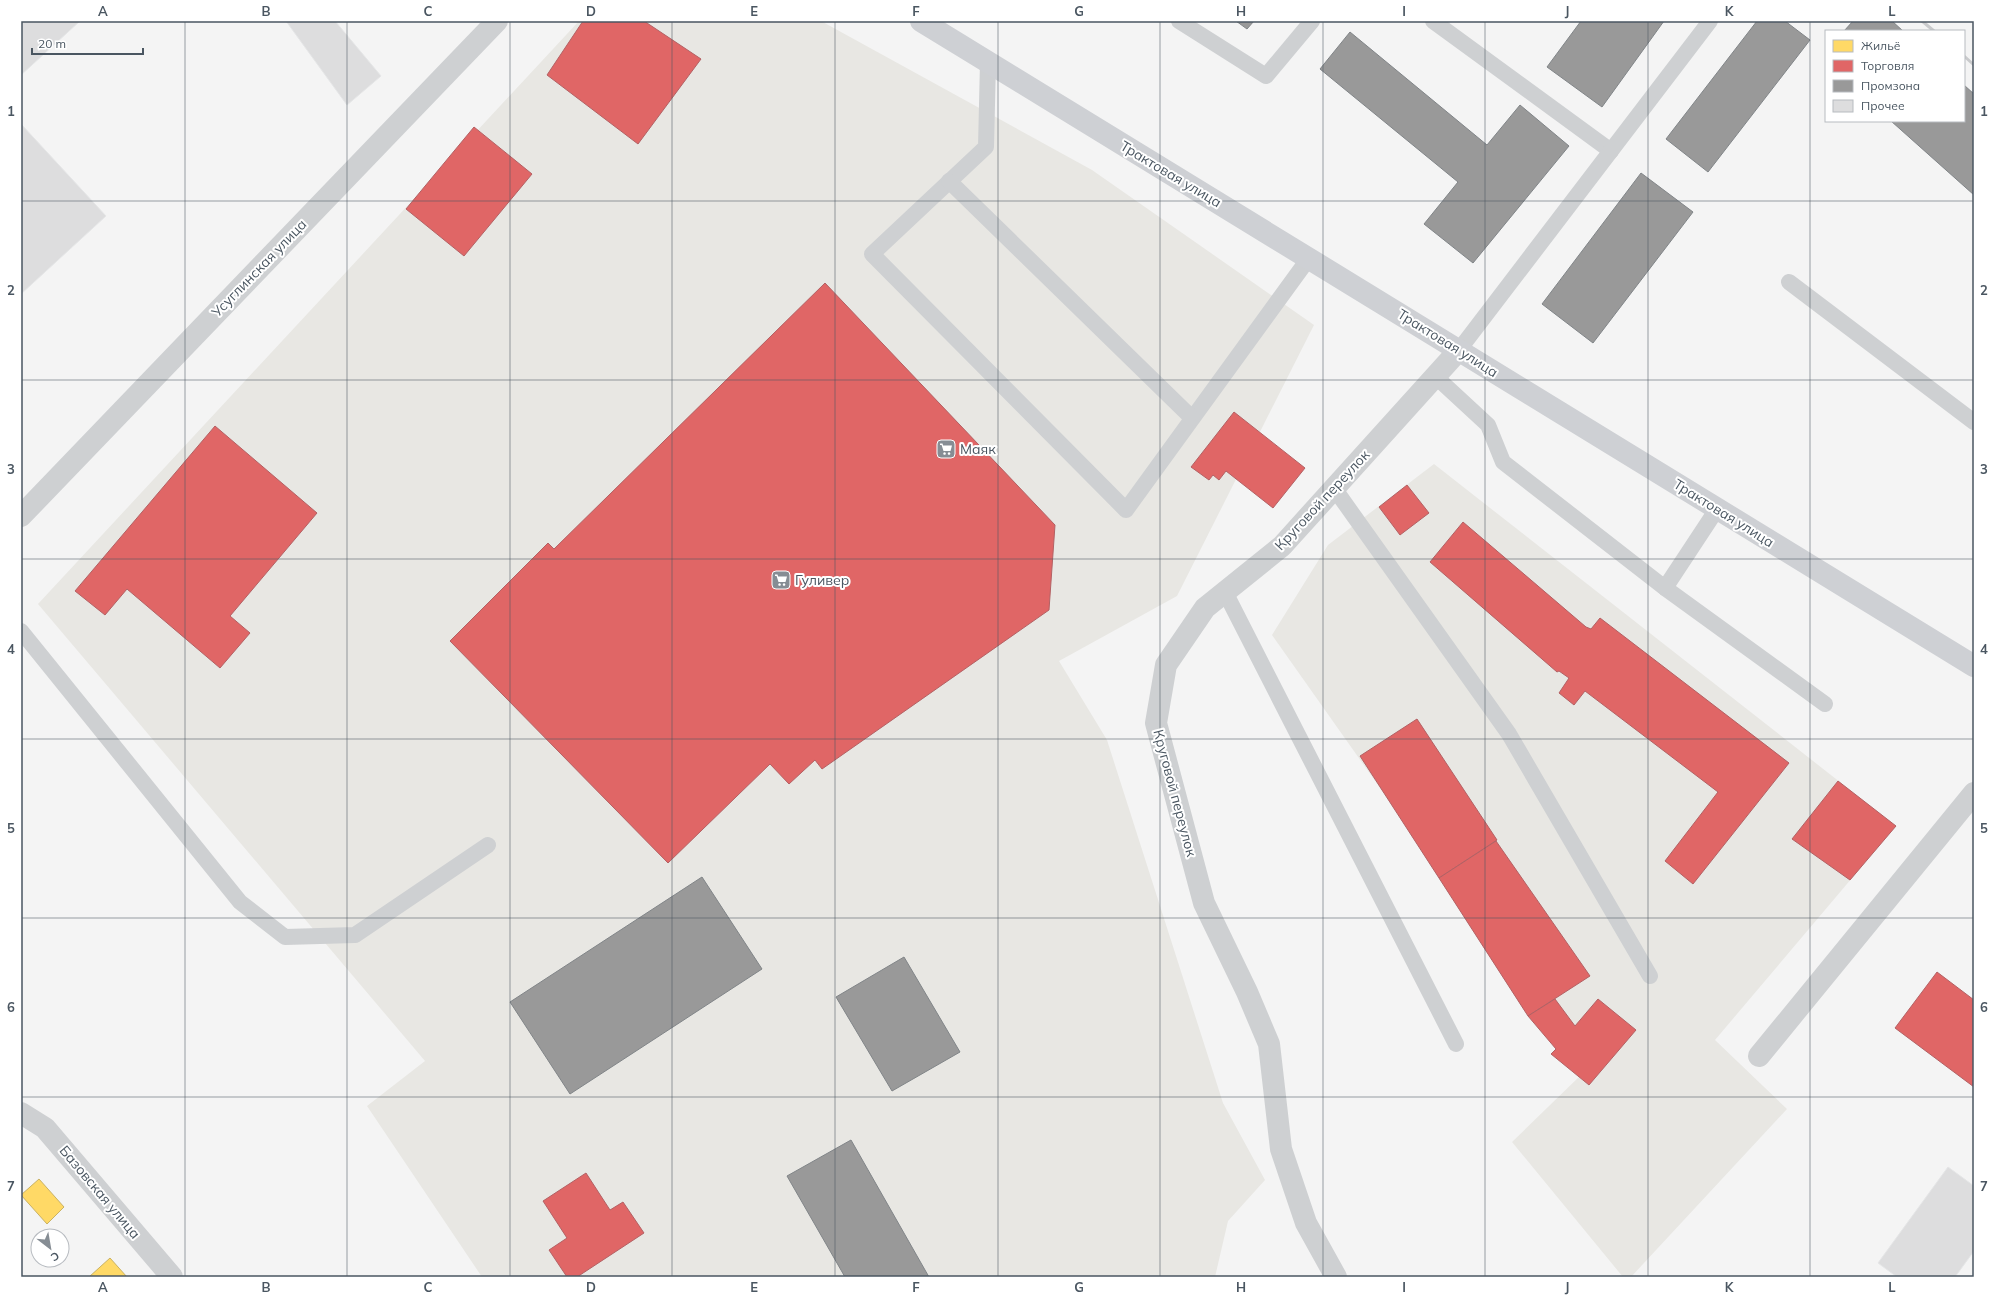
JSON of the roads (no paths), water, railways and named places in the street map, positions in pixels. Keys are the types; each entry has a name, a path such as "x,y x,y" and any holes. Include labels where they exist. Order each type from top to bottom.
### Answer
{"main road":[{"name":"Трактовая улица","path":"921,21 1974,666"}],"street":[{"name":"Усуглинская улица","path":"21,516 497,21"},
{"name":"Круговой переулок","path":"1336,1277 1306,1223 1281,1149 1270,1044 1247,992 1204,903 1156,723 1166,665 1205,608 1282,546 1459,350"},
{"path":"1759,1056 1974,793"},
{"name":"Базовская улица","path":"21,1113 45,1128 172,1277"}],"lane":[{"path":"1179,21 1266,76 1312,21"},
{"path":"1433,21 1610,151"},
{"path":"1459,350 1710,21"},
{"path":"988,62 986,147 872,254 1126,510 1308,258"},
{"path":"949,181 1192,418"},
{"path":"1789,282 1974,422"},
{"path":"1435,376 1488,425 1503,462 1665,588 1825,704"},
{"path":"1334,488 1509,734 1650,976"},
{"path":"1665,588 1718,509"},
{"path":"1225,592 1456,1044"},
{"path":"21,631 240,902 286,937 355,936 488,845"}],"railway":[{"path":"1922,21 1933,30"},
{"path":"1965,57 1974,65"}],"place":[{"name":"Маяк","path":"946,449"},
{"name":"Гуливер","path":"781,580"}]}
